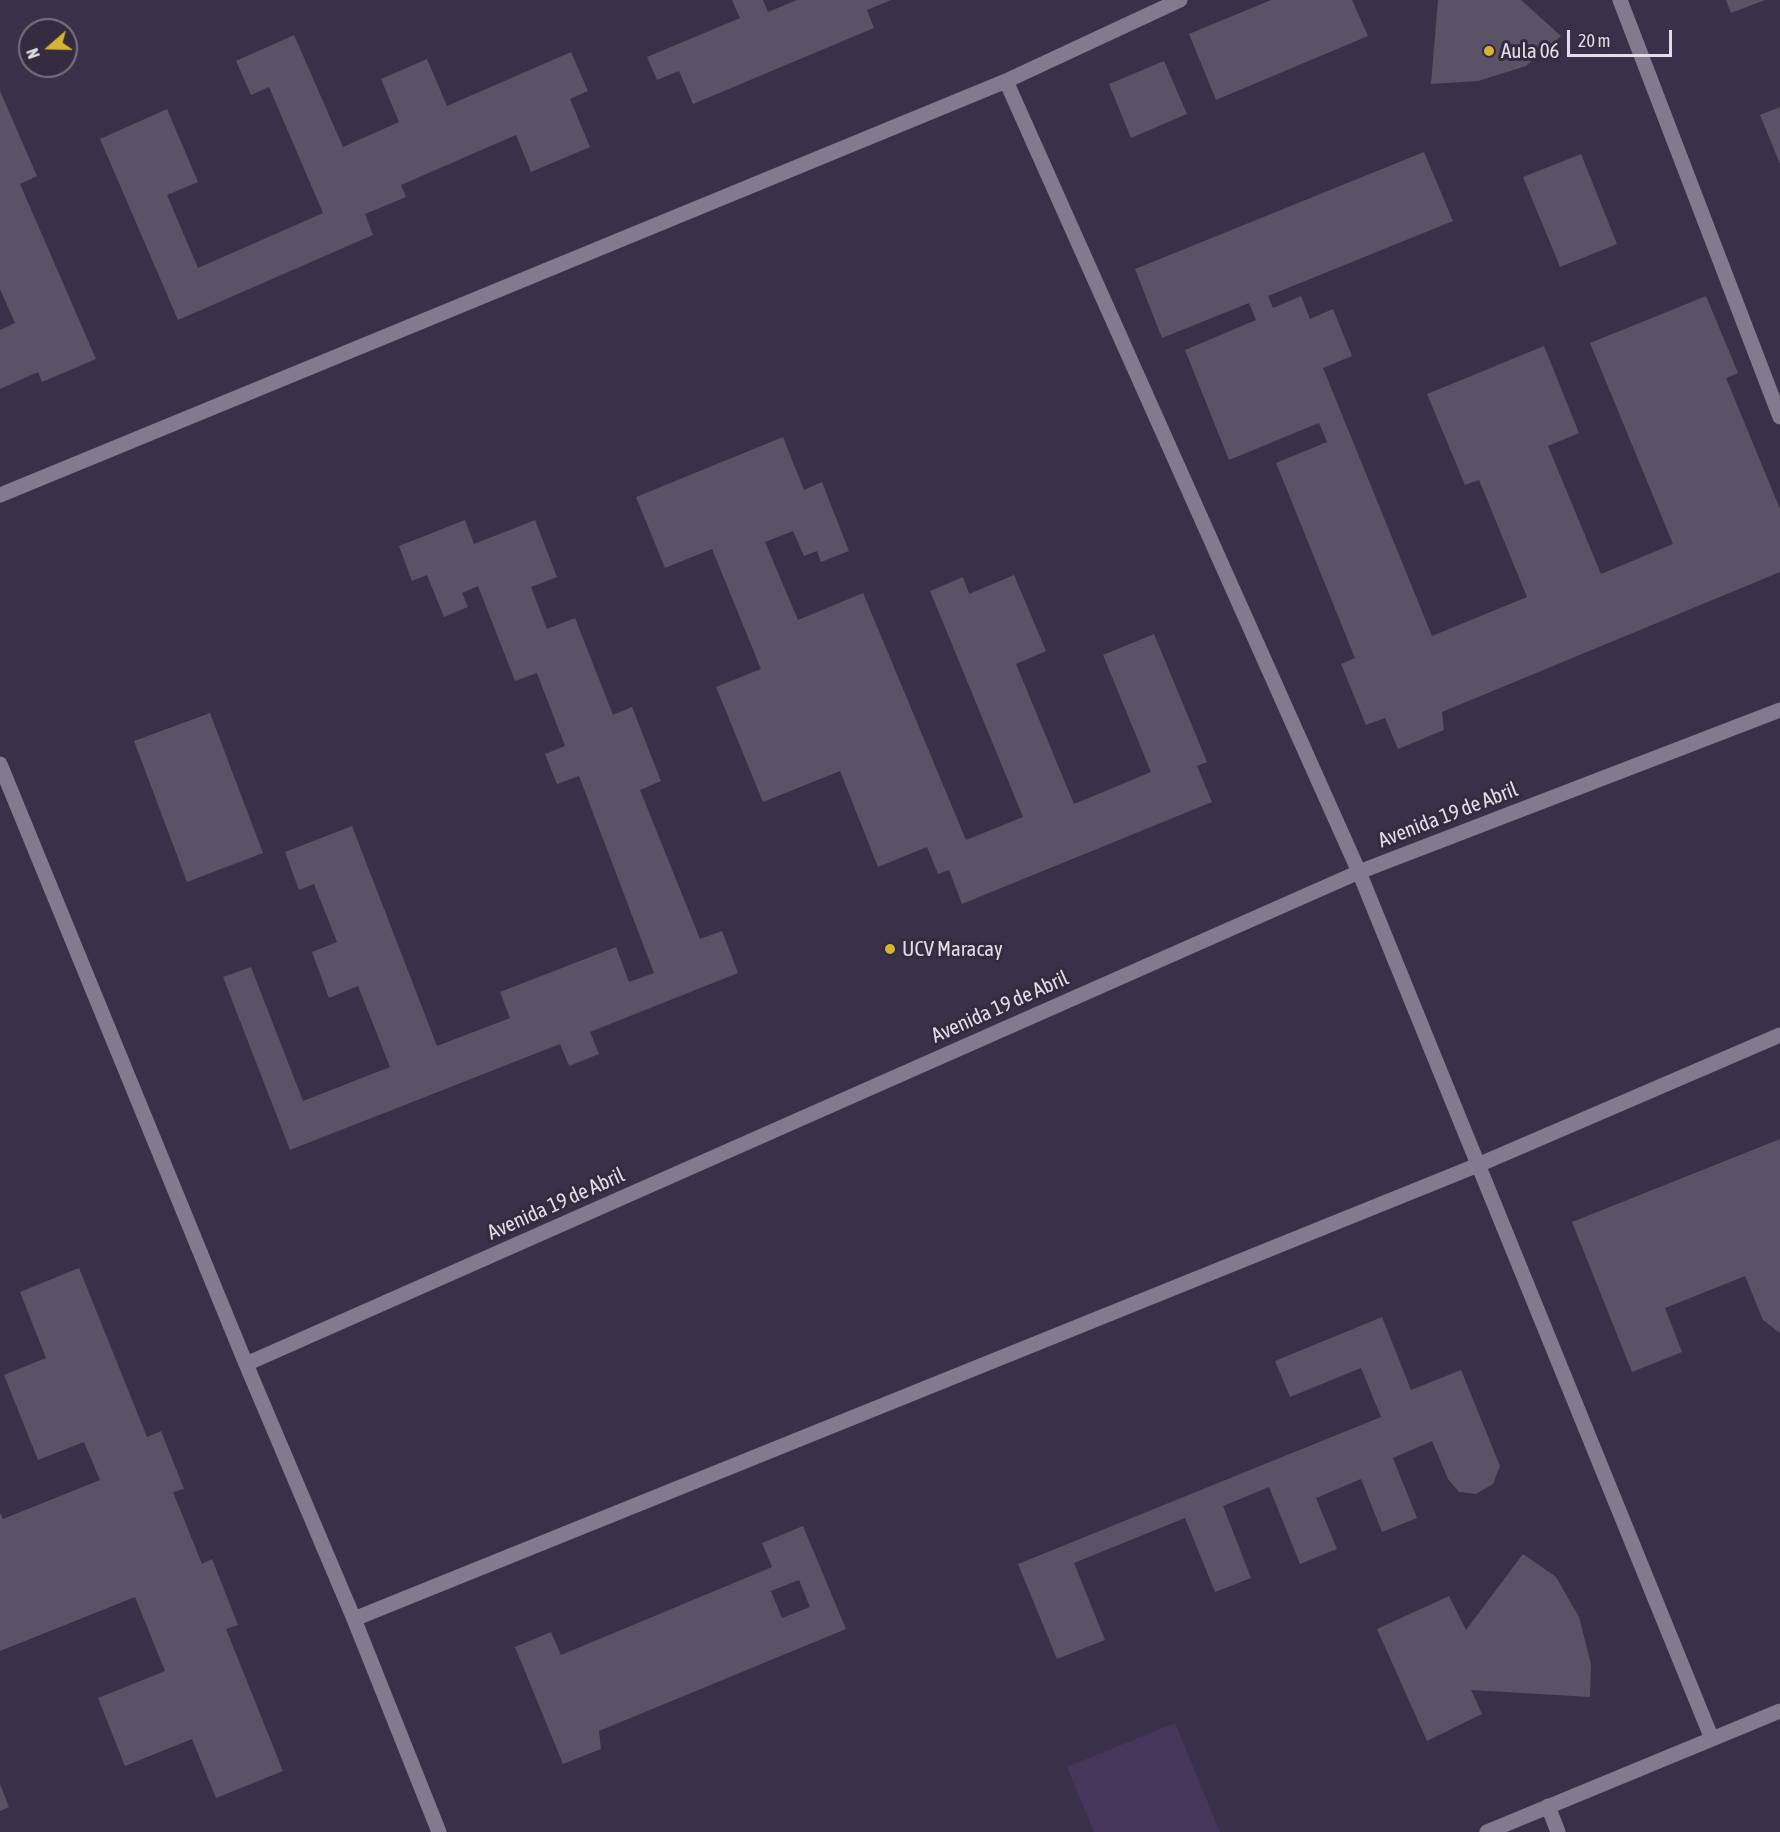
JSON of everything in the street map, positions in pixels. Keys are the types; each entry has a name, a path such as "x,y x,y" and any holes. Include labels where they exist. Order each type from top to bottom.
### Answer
{"lane":[{"path":"0,495 1006,81 1180,0"},
{"path":"1620,0 1780,417"},
{"path":"1006,81 1359,872 1712,1739"},
{"name":"Avenida 19 de Abril","path":"246,1364 1359,872 1780,710"},
{"path":"0,764 246,1364 354,1619 439,1832"},
{"path":"354,1619 1478,1165 1780,1035"},
{"path":"1487,1832 1780,1712"},
{"path":"1548,1806 1558,1832"}],"shaded area":[{"name":"UCV Maracay","path":"0,0 1780,0 1780,1832 0,1832"},
{"path":"1175,1723 1220,1832 1094,1832 1067,1767"}],"building":[{"path":"732,0 763,0 768,12 797,0 891,0 867,10 874,28 693,104 679,71 657,80 647,57 740,18"},
{"path":"1271,0 1352,0 1368,36 1216,100 1189,34"},
{"name":"Aula 06","path":"1438,0 1521,0 1561,36 1526,66 1478,81 1431,84"},
{"path":"1726,0 1765,0 1731,13"},
{"path":"294,35 343,147 399,122 381,79 427,59 447,106 571,52 588,91 570,99 590,147 531,172 516,135 401,185 406,197 365,214 373,235 178,320 100,139 167,109 198,182 167,195 198,268 323,213 269,87 251,95 236,61"},
{"path":"1164,61 1187,114 1131,138 1109,84"},
{"path":"0,91 37,176 20,184 96,359 42,382 38,372 0,389 0,330 15,323 0,289"},
{"path":"1780,107 1780,164 1760,115"},
{"path":"1424,152 1453,221 1268,296 1273,308 1301,296 1310,319 1333,309 1352,356 1323,368 1432,636 1527,597 1479,480 1465,485 1427,394 1544,346 1579,433 1548,446 1601,574 1673,544 1590,343 1706,296 1738,373 1726,378 1780,509 1780,572 1442,712 1444,730 1398,749 1385,718 1366,725 1341,664 1355,658 1276,463 1327,442 1319,423 1229,460 1185,350 1256,320 1249,303 1162,338 1135,269"},
{"path":"1581,154 1617,244 1560,267 1523,177"},
{"path":"783,437 804,490 822,482 849,551 821,562 817,551 804,556 793,531 765,542 798,620 863,593 966,840 1023,817 930,591 963,577 969,594 1014,575 1046,651 1016,664 1074,804 1151,772 1103,655 1154,634 1207,762 1197,766 1212,802 962,904 949,870 938,874 927,847 878,867 840,771 763,802 716,687 761,669 712,549 665,568 636,497"},
{"path":"465,520 474,544 535,520 557,577 531,587 547,629 575,618 613,715 632,707 661,781 640,790 700,939 722,931 738,973 590,1032 599,1054 569,1066 560,1044 290,1150 223,977 251,967 303,1101 390,1067 358,986 329,998 312,952 337,942 314,884 299,890 285,852 352,826 437,1046 510,1018 500,992 616,947 629,982 654,973 579,776 557,784 545,754 565,746 537,673 515,681 478,586 462,593 468,607 444,617 427,575 412,581 399,546"},
{"path":"210,713 263,853 187,882 134,741"},
{"path":"1780,1139 1780,1333 1763,1320 1745,1276 1665,1308 1682,1352 1632,1372 1572,1222"},
{"path":"79,1268 147,1437 161,1431 184,1489 173,1492 202,1564 212,1559 238,1625 226,1629 283,1771 216,1798 192,1739 125,1766 98,1698 165,1671 135,1597 0,1651 0,1513 3,1519 100,1480 84,1442 38,1460 4,1375 46,1358 20,1292"},
{"path":"1382,1317 1411,1390 1461,1370 1500,1466 1493,1484 1476,1494 1459,1492 1448,1479 1432,1441 1393,1458 1417,1518 1382,1532 1361,1479 1316,1498 1337,1549 1300,1564 1269,1487 1223,1506 1251,1578 1215,1592 1185,1518 1074,1563 1105,1640 1057,1659 1018,1564 1381,1417 1361,1368 1290,1397 1275,1361"},
{"path":"803,1526 846,1629 599,1731 601,1749 563,1764 515,1647 551,1632 561,1655 772,1567 762,1543","holes":["799,1580 810,1607 782,1618 771,1591"]},
{"path":"1523,1554 1556,1577 1579,1617 1591,1664 1590,1697 1471,1690 1482,1714 1427,1741 1377,1629 1449,1596 1466,1630"},
{"path":"0,1784 9,1807 0,1811"}],"place":[{"name":"Aula 06","path":"1489,51"},
{"name":"UCV Maracay","path":"890,949"}]}
